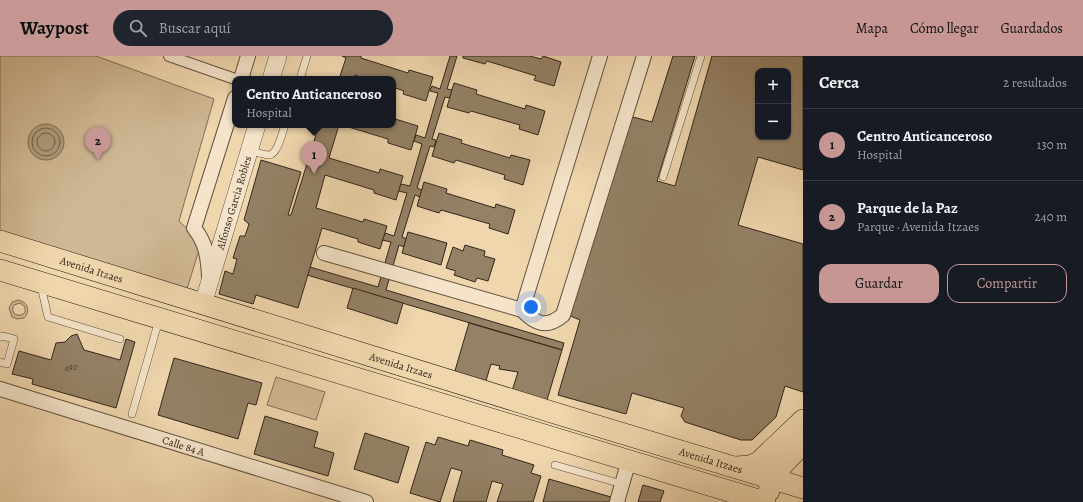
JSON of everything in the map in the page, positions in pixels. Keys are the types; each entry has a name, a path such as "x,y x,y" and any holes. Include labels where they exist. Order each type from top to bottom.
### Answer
{"main road":[{"name":"Avenida Itzaes","path":"0,241 581,421 787,483"},
{"path":"0,266 7,257 32,251"},
{"path":"0,270 765,502"},
{"path":"736,467 750,466 759,462 803,420"},
{"path":"787,483 782,466 803,444"},
{"path":"769,502 803,464"}],"street":[{"path":"169,56 232,78"},
{"path":"242,76 248,56"},
{"path":"272,76 278,56"},
{"path":"522,310 600,56"},
{"path":"324,253 522,310 531,319 543,324 554,323 563,315 644,56"},
{"name":"Alfonso Garcia Robles","path":"210,280 206,248 194,228 232,108"},
{"name":"Alfonso Garcia Robles","path":"203,304 256,128"},
{"name":"Calle 84 A","path":"0,390 366,502"},
{"path":"617,502 629,460"}],"lane":[{"path":"301,76 307,56"},
{"path":"663,177 701,56"},
{"path":"250,150 267,155 272,154 276,150 284,128"},
{"path":"40,282 48,317 120,339"},
{"path":"132,414 159,318"},
{"path":"0,337 2,336 14,339 7,364 0,362"},
{"path":"555,466 622,484"}],"shaded area":[{"path":"0,56 96,56 214,99 179,221 197,238 200,247 186,292 0,235"},
{"path":"18,300 26,305 28,310 24,318 17,319 12,317 9,308 12,302","holes":["20,303 25,307 25,312 22,315 17,315 13,312 14,305"]},
{"path":"276,377 325,392 316,420 267,405"}],"water":[{"path":"50,124 59,129 63,135 63,149 59,155 50,160 42,160 33,155 29,149 28,138 33,129 39,125"}],"building":[{"path":"342,56 361,56 361,58 408,73 409,70 433,77 426,101 403,94 404,91 396,88 396,76 340,76 346,58"},
{"path":"450,56 457,56 447,89 452,90 450,98 445,97 432,139 436,140 434,147 430,146 417,188 422,190 420,197 415,195 402,237 407,239 404,247 399,245 386,290 564,343 562,350 307,275 310,267 378,287 391,242 382,240 385,233 394,236 407,193 398,191 401,184 410,186 422,144 414,141 416,135 425,138 438,93 430,91 432,86 440,89"},
{"path":"463,56 530,56 541,59 543,56 561,62 554,86 534,80 536,76 487,61 485,64 463,58"},
{"path":"673,56 695,56 657,181 675,186 712,56 803,56 803,170 758,157 738,225 803,244 803,392 785,386 776,417 752,440 741,440 685,422 681,416 684,408 632,393 626,414 558,395 580,320 568,315 629,116 652,122"},
{"path":"454,83 477,90 476,94 525,109 526,105 545,111 538,135 519,129 520,125 471,111 469,113 447,107"},
{"path":"396,119 418,126 411,150 388,143 388,139 352,128 396,128"},
{"path":"318,128 338,128 329,158 379,173 380,169 403,176 396,200 374,193 374,190 325,175 316,208 363,222 364,219 387,226 380,249 358,242 358,239 322,228 298,308 256,295 253,304 219,294 225,271 233,274 237,259 233,258 240,236 245,236 249,224 244,220 261,160 301,172 288,215 291,215"},
{"path":"439,133 462,140 461,143 510,158 511,155 530,160 523,185 504,179 505,175 456,160 454,163 432,156"},
{"path":"424,182 447,189 446,193 495,208 496,204 515,210 508,234 489,228 490,224 441,210 439,213 417,206"},
{"path":"408,232 447,243 441,265 402,253"},
{"path":"465,245 485,251 484,256 495,259 488,281 477,278 475,282 454,275 456,271 446,268 453,247 463,251"},
{"path":"353,288 403,303 397,324 347,308"},
{"path":"469,323 562,350 547,400 512,391 518,372 499,369 500,366 491,364 485,384 454,374"},
{"path":"77,334 84,350 120,360 126,339 135,342 116,408 32,384 33,379 12,374 19,351 51,360 56,343 65,342 71,336"},
{"path":"174,358 262,383 256,405 248,403 238,439 158,415"},
{"path":"265,416 318,432 314,447 334,453 328,476 254,454"},
{"path":"365,433 409,447 398,483 354,469"},
{"path":"438,437 468,446 470,440 503,450 502,455 534,465 531,473 541,476 533,502 497,502 503,484 492,481 486,502 453,502 462,471 451,468 440,502 410,493 426,442 435,445"},
{"path":"549,479 611,497 609,502 543,502"},
{"path":"643,485 664,491 660,502 638,502"}],"place":[{"name":"Parque de la Paz","path":"98,160"},
{"name":"Centro Anticanceroso","path":"314,174"}]}
